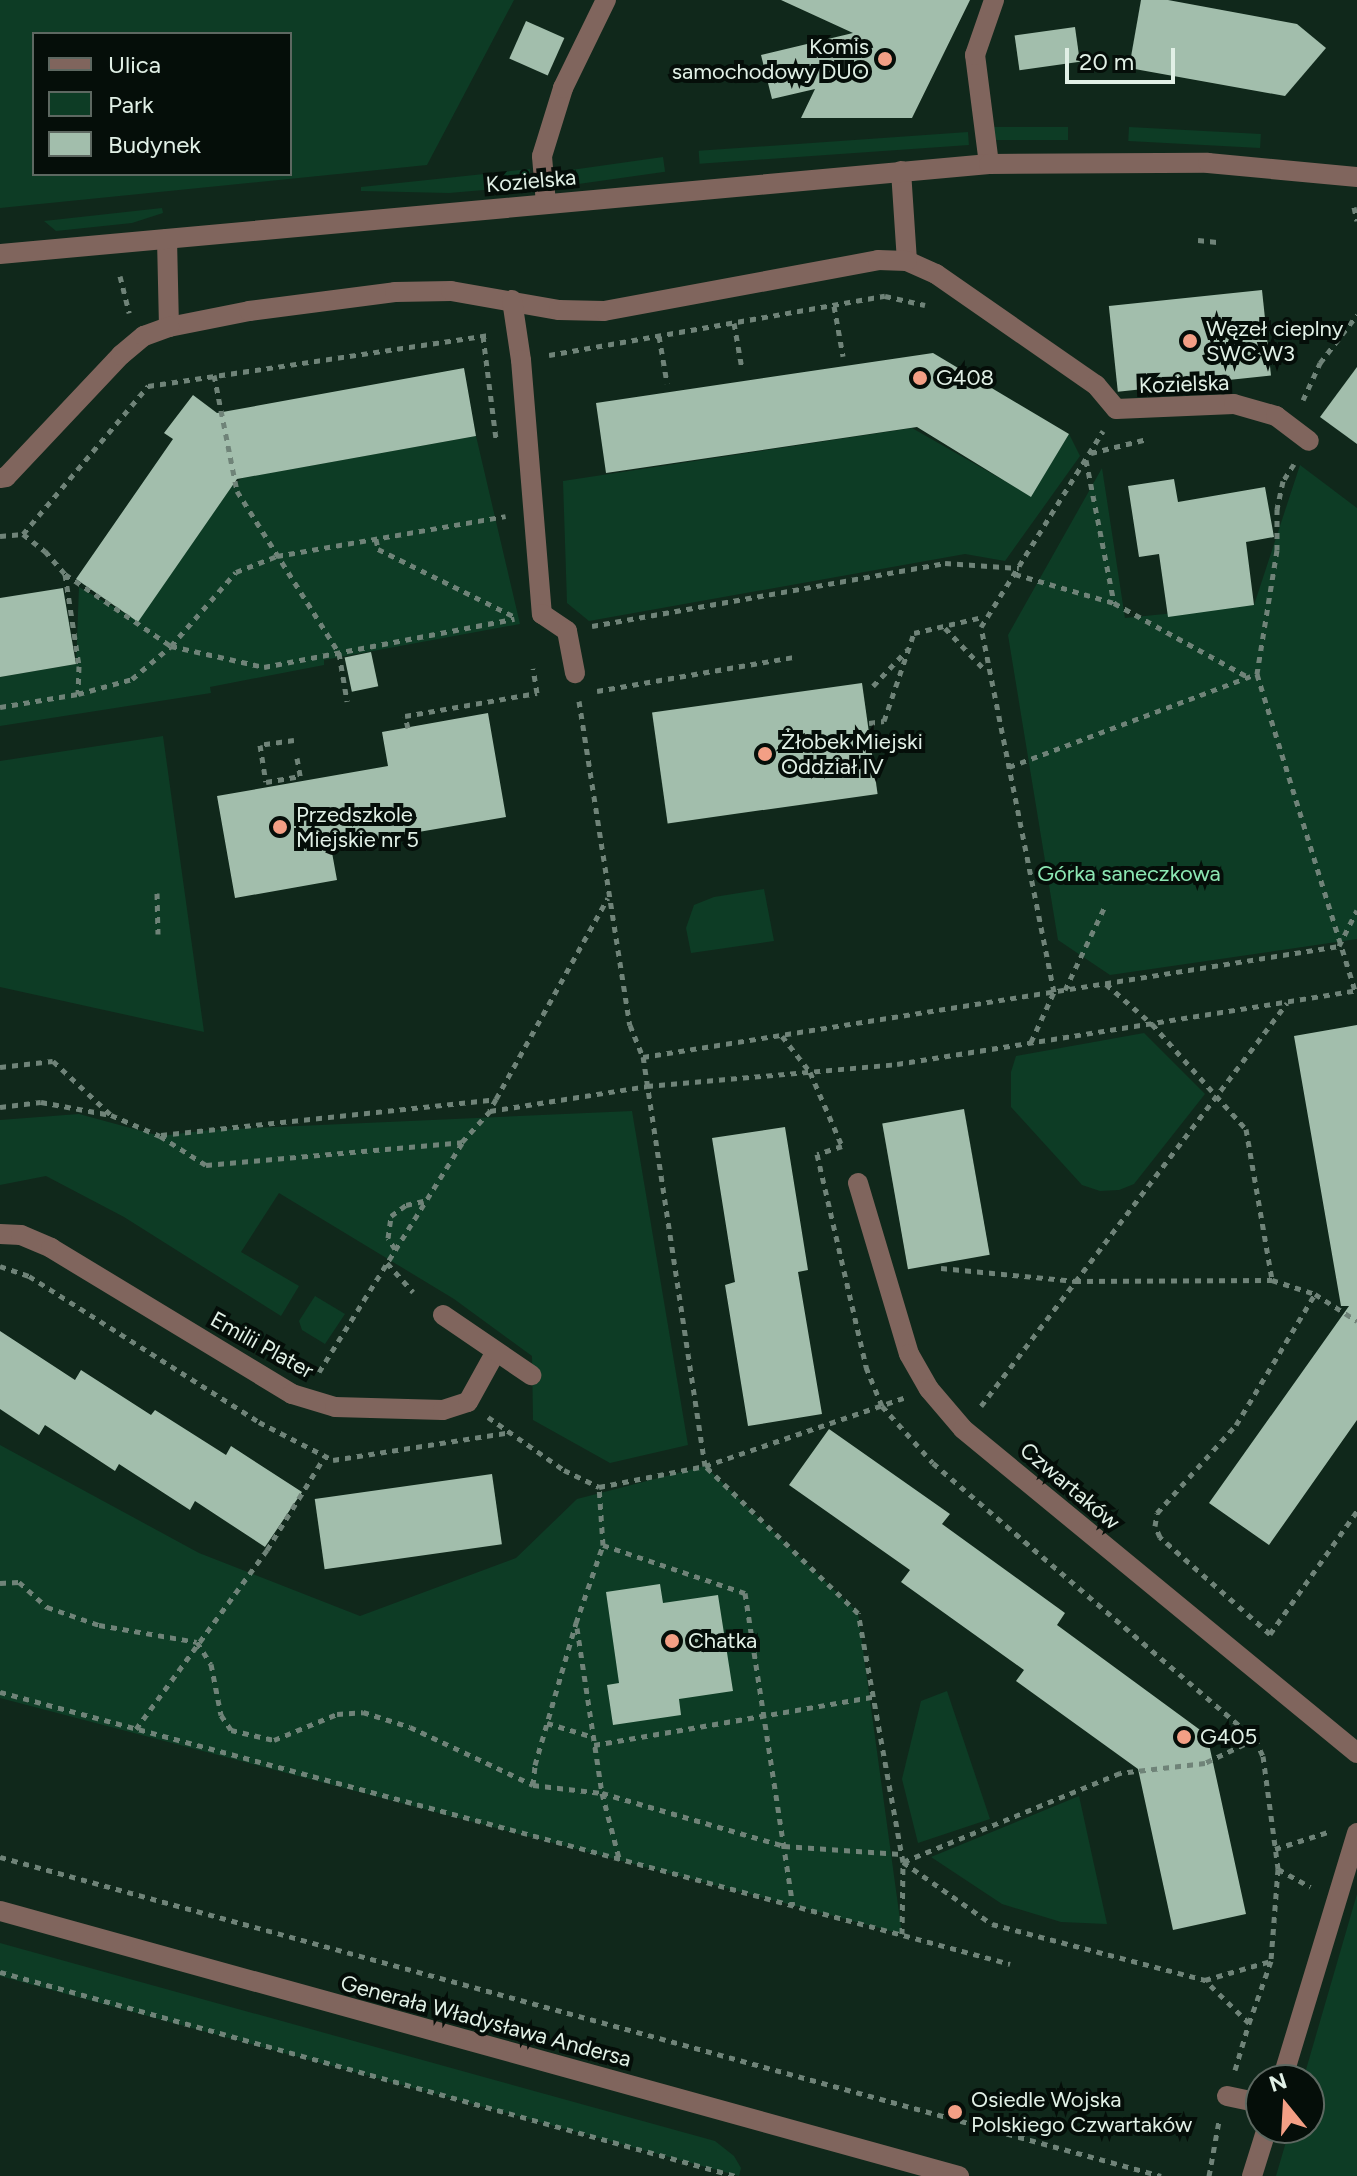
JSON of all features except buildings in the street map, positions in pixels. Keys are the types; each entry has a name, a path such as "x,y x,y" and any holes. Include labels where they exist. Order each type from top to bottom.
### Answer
{"street":[{"path":"546,204 542,156 563,88 606,0"},
{"path":"989,164 975,55 994,0"},
{"name":"Kozielska","path":"0,254 989,164 1208,163 1357,177"},
{"path":"901,171 907,261"},
{"path":"167,239 169,327"},
{"name":"Kozielska","path":"0,478 6,477 121,355 144,336 169,327 249,311 395,292 451,291 559,310 604,311 878,260 907,261 936,274 1096,385 1116,409 1234,404 1276,416 1309,441"},
{"path":"512,300 521,360 542,614 567,631 575,673"},
{"name":"Czwartaków","path":"858,1183 904,1340 929,1389 963,1429 1357,1753"},
{"name":"Emilii Plater","path":"0,1234 21,1235 51,1248 292,1394 335,1407 443,1410 468,1402"},
{"path":"443,1315 531,1375"},
{"path":"468,1402 495,1353"},
{"path":"1286,2064 1347,1831"},
{"name":"Generała Władysława Andersa","path":"0,1911 959,2176"},
{"path":"1227,2096 1245,2100"},
{"path":"1252,2176 1262,2144"}],"path":[{"path":"1354,207 1357,221"},
{"path":"1198,240 1217,242"},
{"path":"120,276 132,325"},
{"path":"521,360 885,296 921,302 934,311"},
{"path":"834,306 843,356"},
{"path":"1309,441 1299,408 1320,363 1357,315"},
{"path":"734,323 742,369"},
{"path":"23,534 148,386 497,333"},
{"path":"659,336 667,383"},
{"path":"214,375 237,491 339,653 347,701"},
{"path":"1031,1042 1054,992 987,672 981,627 984,617 1019,568 1116,409"},
{"path":"1086,460 1114,603"},
{"path":"490,1111 647,1086 897,1064 1356,990 1339,946 1257,674 1277,550 1277,509 1287,474"},
{"path":"0,707 78,694 132,679 171,646 236,572 277,556 534,512"},
{"path":"0,536 23,534 45,551 65,574 171,646 264,667 542,614"},
{"path":"376,539 378,549 517,618"},
{"path":"567,631 945,563 1019,568"},
{"path":"65,574 79,666 78,694"},
{"path":"1015,574 1114,603 1248,677"},
{"path":"869,723 884,721 914,633 984,617"},
{"path":"945,628 987,672"},
{"path":"873,686 908,650"},
{"path":"793,657 578,695 630,1025 643,1057 705,1466 858,1613 903,1862 902,1934"},
{"path":"408,728 405,716 537,693 533,668"},
{"path":"1009,767 1257,674"},
{"path":"294,740 260,745 266,782 300,778 297,758"},
{"path":"157,893 158,934"},
{"path":"303,1397 462,1142 490,1111 608,898"},
{"path":"1065,990 1106,904"},
{"path":"1339,946 1357,910"},
{"path":"643,1057 1339,946"},
{"path":"1105,983 1152,1024 1246,1129 1272,1280"},
{"path":"963,1429 1287,1003"},
{"path":"782,1036 810,1072 842,1146 817,1154 866,1367 882,1406 933,1463 1255,1739 1263,1756 1278,1869 1271,1961 1238,2060"},
{"path":"0,1067 53,1061 111,1115"},
{"path":"160,1136 496,1099"},
{"path":"0,1107 41,1102 111,1115 160,1136 206,1165 462,1142"},
{"path":"395,1249 388,1238 391,1216 406,1205 425,1201"},
{"path":"387,1263 413,1292"},
{"path":"941,1268 1075,1281 1272,1280 1315,1294 1357,1321"},
{"path":"1315,1294 1236,1425 1157,1513 1155,1526 1160,1537 1270,1634 1357,1511"},
{"path":"468,1402 564,1470 599,1487 705,1466 929,1389"},
{"path":"136,1729 267,1550 325,1456"},
{"path":"533,1785 576,1623 603,1545 599,1487"},
{"path":"603,1545 745,1593 793,1905"},
{"path":"0,1583 19,1582 47,1607 99,1625 197,1642 211,1664 221,1715 231,1730 274,1740 337,1714 363,1712 410,1727 533,1785 602,1793 784,1846 901,1854"},
{"path":"576,1623 602,1793 619,1858"},
{"path":"0,1692 1010,1964"},
{"path":"594,1745 873,1697"},
{"path":"547,1723 593,1737"},
{"path":"903,1862 1120,1773 1205,1763 1255,1739"},
{"path":"1275,1849 1347,1831"},
{"path":"0,1857 1161,2176"},
{"path":"903,1862 992,1924 1205,1980 1249,2023"},
{"path":"1278,1869 1318,1892"},
{"path":"1205,1980 1271,1961"},
{"path":"0,1972 735,2176"}],"green space":[{"path":"0,0 514,0 427,165 0,208"},
{"path":"993,127 1068,127 1068,140 993,140"},
{"path":"1129,127 1261,134 1260,148 1128,141"},
{"path":"968,132 969,145 700,164 699,151"},
{"path":"663,157 665,172 557,187 555,172"},
{"path":"530,169 530,186 449,193 361,191 361,187"},
{"path":"162,208 163,213 132,223 56,231 44,221"},
{"path":"912,428 1031,496 1069,434 1080,456 1005,561 965,554 589,621 567,603 563,481"},
{"path":"476,436 520,624 324,660 324,665 210,687 211,693 0,726 0,677 76,664 79,587 138,621 232,486 242,478"},
{"name":"Górka saneczkowa","path":"1300,465 1357,508 1357,939 1110,975 1058,940 1008,635 1102,468 1125,618 1254,605"},
{"path":"163,736 204,1032 0,987 0,761"},
{"path":"764,889 774,941 691,953 686,928 694,905 714,897"},
{"path":"1144,1033 1205,1094 1134,1184 1119,1190 1100,1191 1082,1185 1011,1107 1011,1072 1016,1056"},
{"path":"632,1111 688,1445 610,1463 533,1420 532,1356 454,1299 279,1193 241,1252 299,1286 281,1316 124,1217 46,1176 0,1185 0,1120 79,1114 160,1136 210,1130"},
{"path":"315,1296 345,1314 325,1344 302,1330 299,1321"},
{"path":"0,1445 199,1553 360,1616 516,1558 577,1499 705,1466 858,1613 902,1934 0,1698"},
{"path":"947,1691 990,1819 918,1843 902,1779 921,1701"},
{"path":"1079,1796 1107,1924 1061,1922 1002,1904 931,1857"},
{"path":"1357,1894 1357,2176 1276,2176 1285,2144 1325,2144 1325,2064 1308,2064"},
{"path":"0,1943 715,2141 734,2156 741,2168 739,2176 0,1976"}],"place":[{"name":"Komis samochodowy DUO","path":"885,59"},
{"name":"Węzeł cieplny SWC W3","path":"1190,341"},
{"name":"G408","path":"920,378"},
{"name":"Żłobek Miejski Oddział IV","path":"765,754"},
{"name":"Przedszkole Miejskie nr 5","path":"280,827"},
{"name":"Chatka","path":"672,1641"},
{"name":"G405","path":"1184,1737"},
{"name":"Osiedle Wojska Polskiego Czwartaków","path":"955,2112"}]}
